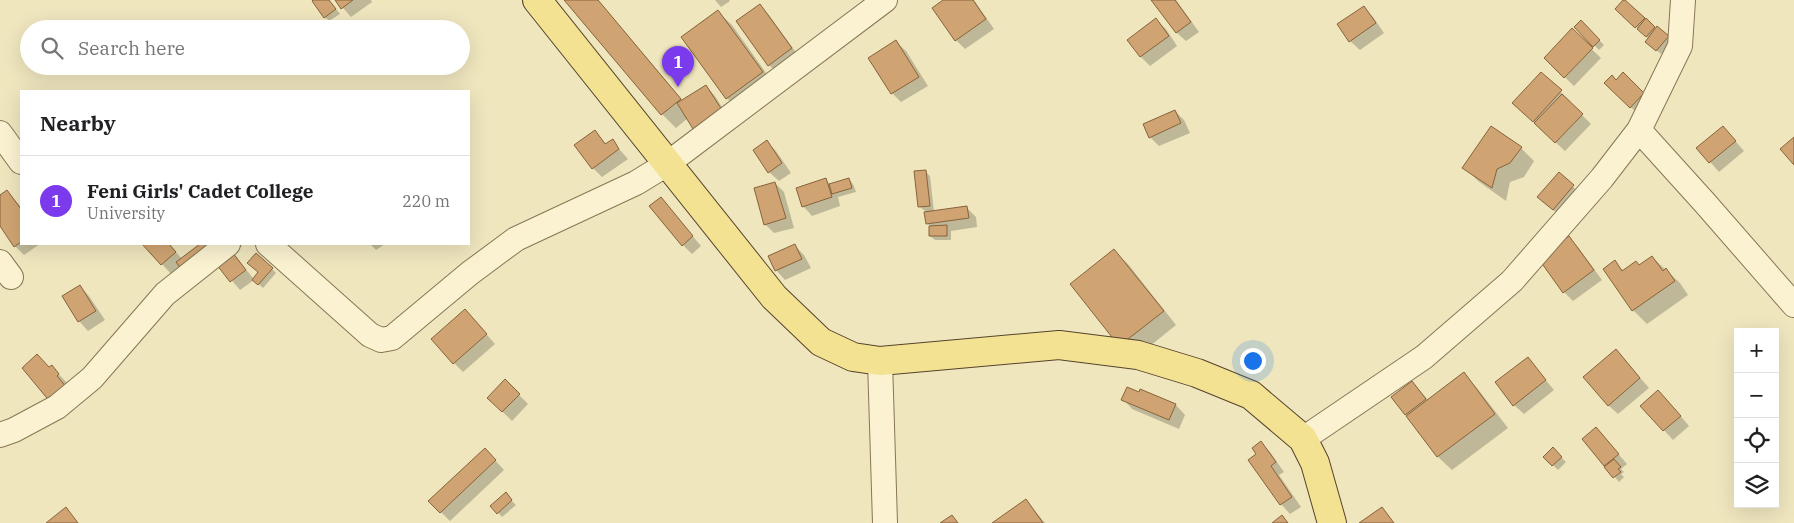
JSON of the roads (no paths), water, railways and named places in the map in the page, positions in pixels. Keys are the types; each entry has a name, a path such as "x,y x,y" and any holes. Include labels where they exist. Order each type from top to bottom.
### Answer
{"main road":[{"path":"537,0 774,297 822,342 853,357 880,361 1059,345 1138,355 1198,373 1251,396 1303,439 1315,463 1332,523"}],"street":[{"path":"269,245 370,336 381,340 392,338 516,239 636,183 667,164 884,0"},
{"path":"1303,439 1424,357 1512,281 1602,178 1639,130 1680,46 1683,0"},
{"path":"1639,130 1794,305"},
{"path":"0,133 20,161"},
{"path":"0,435 14,430 57,407 92,378 165,294 227,245"},
{"path":"880,361 886,523"}],"place":[{"name":"Feni Girls' Cadet College","path":"678,87"}]}
